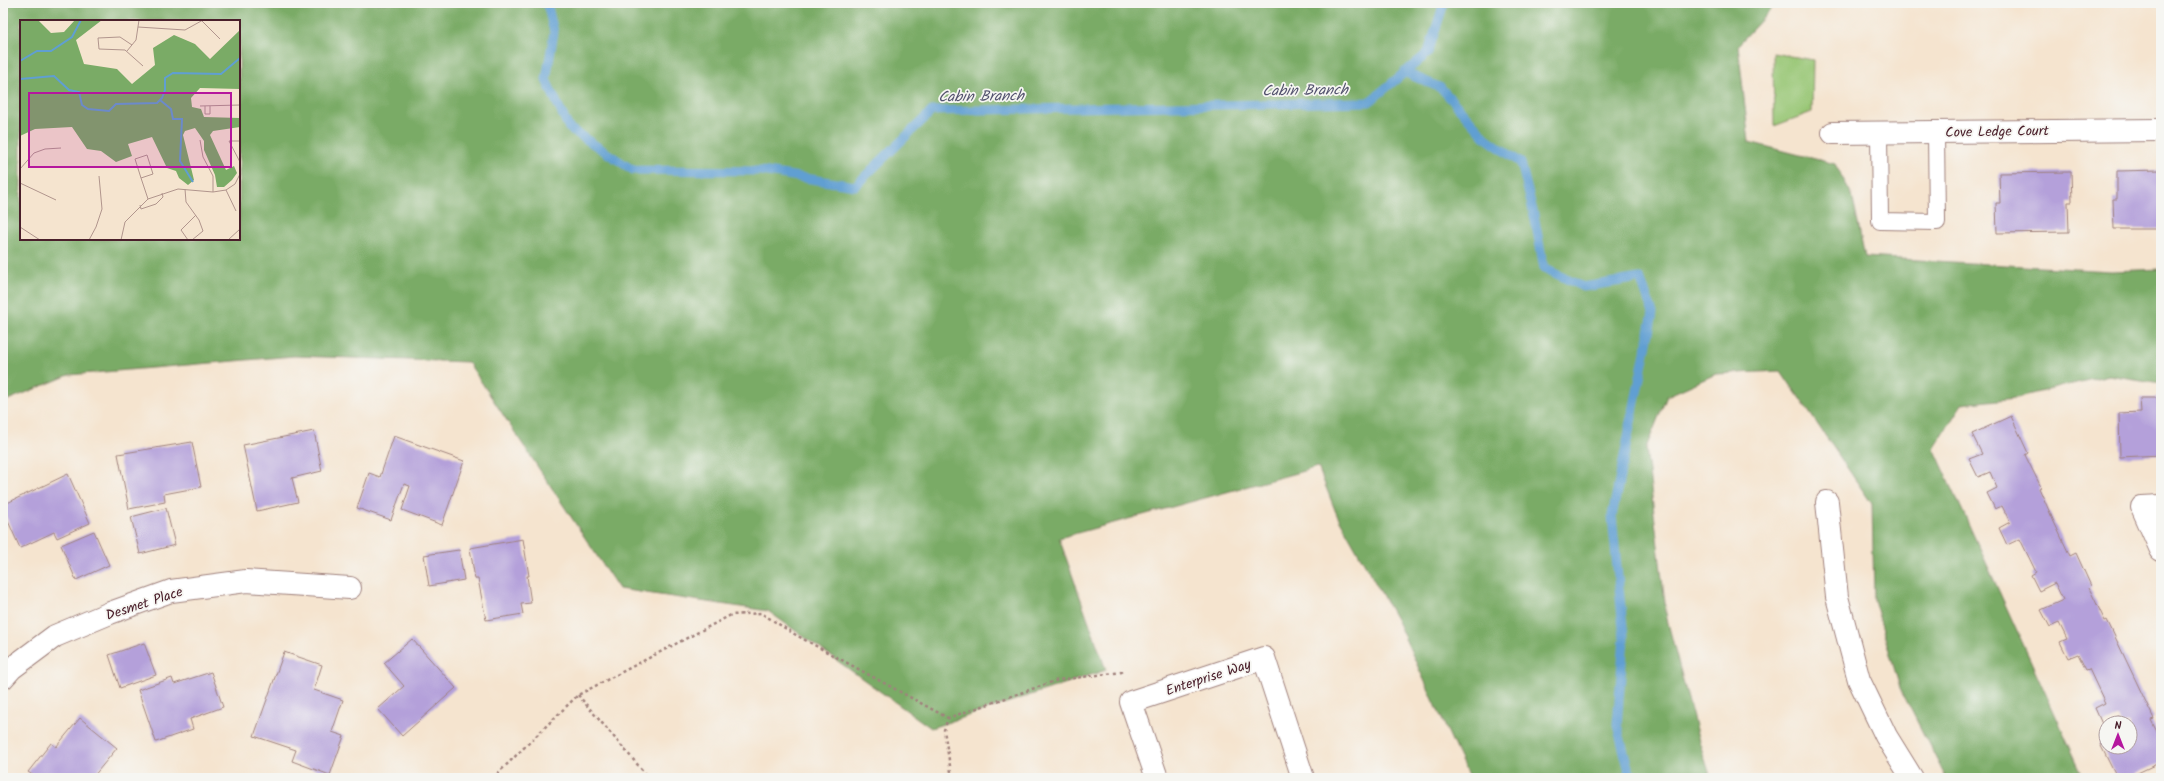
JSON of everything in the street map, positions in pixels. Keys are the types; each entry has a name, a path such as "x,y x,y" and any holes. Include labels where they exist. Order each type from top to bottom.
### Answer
{"street":[{"name":"Cove Ledge Court","path":"1833,132 2161,130"},
{"path":"1827,502 1837,597 1859,680 1886,736 1912,778"},
{"path":"2161,506 2142,507 2161,550"},
{"name":"Desmet Place","path":"3,678 12,668 55,636 110,613 171,591 246,581 350,588"},
{"name":"Enterprise Way","path":"1132,702 1264,658 1303,778"},
{"path":"1132,702 1157,778"}],"lane":[{"path":"1879,132 1880,221 1937,222 1936,132"}],"path":[{"path":"493,778 578,695 731,615 761,613 948,718 1058,680 1122,672 1132,702"},
{"path":"578,695 649,778"},
{"path":"948,718 944,730 952,778"}],"green space":[{"path":"3,3 1777,3 1738,45 1749,142 1835,164 1852,195 1865,257 2111,271 2161,269 2161,383 2109,375 2015,398 1962,404 1934,448 2084,778 1946,778 1900,688 1874,600 1872,504 1781,371 1716,374 1667,396 1646,448 1667,619 1699,741 1711,778 1469,778 1397,621 1337,515 1318,467 1059,538 1106,670 931,728 768,611 619,589 468,362 294,356 69,375 3,402"},
{"path":"1773,53 1813,60 1812,112 1774,126"}],"building":[{"path":"2161,170 2161,229 2114,229 2113,199 2117,199 2117,171"},
{"path":"2071,172 2072,202 2068,202 2069,232 1997,233 1996,203 2000,203 1999,173"},
{"path":"2140,398 2160,398 2161,455 2120,457 2119,413 2141,412"},
{"path":"2011,416 2028,453 2025,455 2041,487 2039,488 2070,556 2076,553 2091,586 2089,588 2105,621 2107,620 2154,719 2151,720 2161,740 2161,762 2127,778 2117,778 2106,755 2138,755 2138,715 2098,715 2095,708 2105,703 2089,669 2086,670 2078,654 2068,658 2060,642 2067,639 2059,623 2050,627 2041,610 2063,600 2055,583 2039,591 2031,575 2036,572 2020,539 2007,545 1999,528 2010,522 2002,506 1995,509 1987,493 1997,488 1990,472 1978,477 1969,459 1982,454 1972,434"},
{"path":"314,431 322,471 292,478 298,502 257,511 243,445"},
{"path":"394,436 464,461 442,525 402,510 410,486 404,484 391,520 357,508 369,473 380,477"},
{"path":"192,442 201,487 164,494 165,502 129,509 118,454"},
{"path":"68,474 90,523 57,538 54,532 20,548 3,510 3,505"},
{"path":"166,508 175,545 140,554 131,517"},
{"path":"94,531 109,565 76,580 61,545"},
{"path":"523,539 529,576 527,576 531,603 521,604 523,614 486,620 478,579 475,579 470,548"},
{"path":"459,550 464,580 429,586 424,555"},
{"path":"412,639 456,688 402,736 378,709 404,686 384,663"},
{"path":"144,643 156,675 120,688 109,655"},
{"path":"284,652 322,665 314,690 343,700 332,732 344,736 330,775 292,761 296,750 254,736"},
{"path":"211,672 223,707 190,719 193,729 156,742 138,690 172,678 174,684"},
{"path":"80,718 117,748 93,777 94,778 37,778 28,772 51,743 56,747"}],"waterway":[{"name":"Cabin Branch","path":"547,3 554,32 546,80 569,128 633,170 761,171 855,186 932,111 1369,102 1428,53 1444,3"},
{"path":"1404,72 1441,88 1486,138 1521,163 1534,215 1544,268 1583,287 1640,278 1653,313 1612,516 1624,638 1617,725 1629,771 1640,778"}]}
